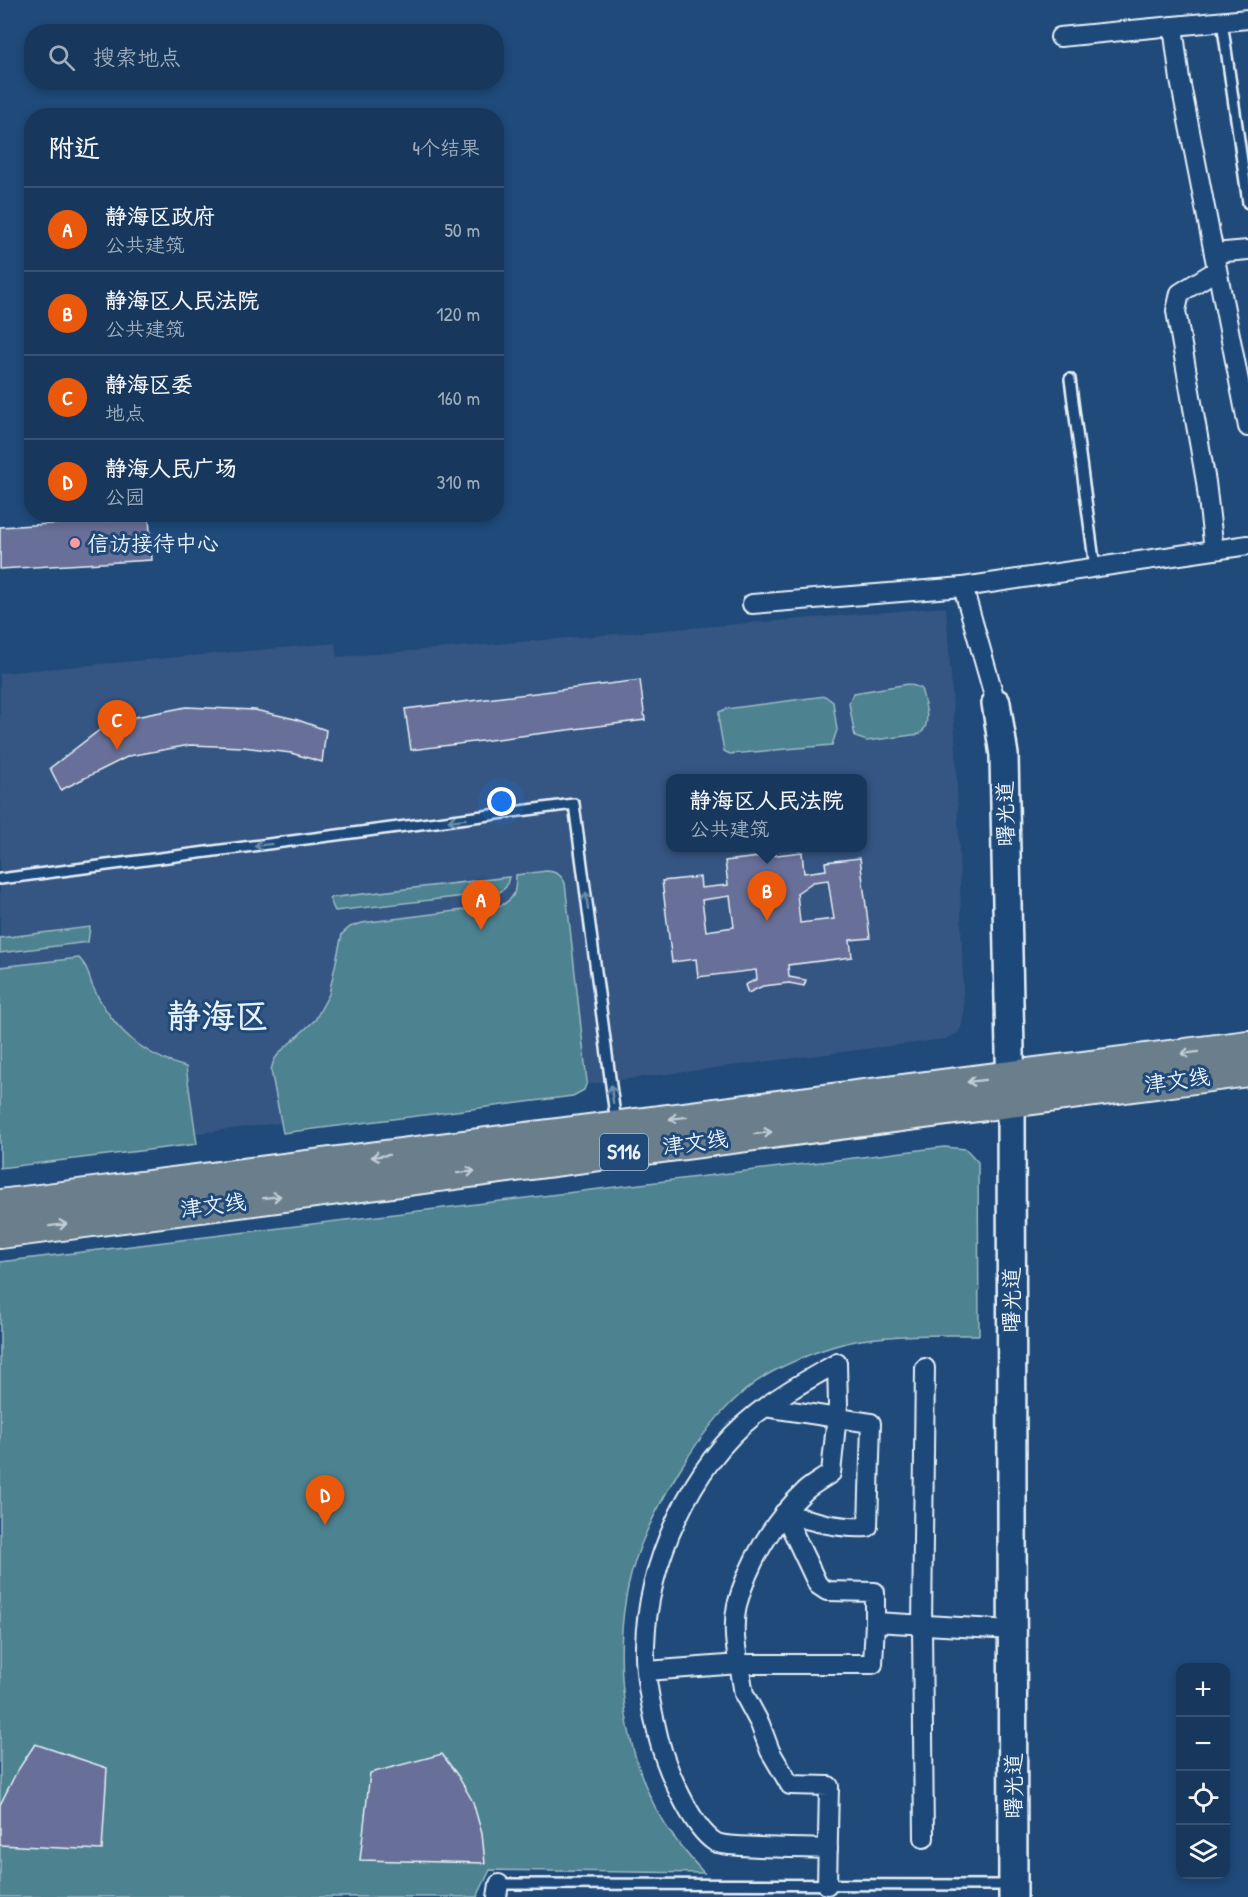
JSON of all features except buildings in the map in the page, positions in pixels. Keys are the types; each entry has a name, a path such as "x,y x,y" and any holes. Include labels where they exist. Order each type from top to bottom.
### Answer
{"main road":[{"name":"津文线","path":"1010,1089 1248,1046"},
{"name":"津文线","path":"0,1205 618,1139 1010,1089 1248,1071"},
{"name":"津文线","path":"0,1233 618,1139"}],"street":[{"path":"1060,37 1248,19"},
{"path":"1173,26 1180,80 1248,427"},
{"path":"1214,550 1206,482 1176,311 1180,293 1216,262 1248,250"},
{"path":"752,604 963,587 1248,544"},
{"path":"963,587 996,703"},
{"name":"曙光道","path":"996,703 1004,755 1010,1089 1013,1891"},
{"path":"827,1885 828,1849 829,1786 790,1785 770,1751 760,1724 744,1694 736,1648 737,1606 754,1562 784,1513 806,1490 831,1473 836,1418 837,1364 790,1389 765,1407 733,1434 697,1482 680,1513 659,1561 653,1585 645,1647 649,1699 663,1754 687,1808 701,1831 717,1844 828,1849"},
{"path":"924,1838 922,1625 925,1368"},
{"path":"765,1407 870,1423 868,1527 853,1528 816,1522 784,1513"},
{"path":"647,1671 739,1664 873,1664 874,1592 827,1591 818,1585 784,1513"},
{"path":"875,1622 1012,1630"}],"lane":[{"path":"1222,21 1248,203"},
{"path":"1070,379 1095,568"},
{"path":"0,879 574,804 618,1139"},
{"path":"498,1890 827,1885 1013,1891"}],"shaded area":[{"path":"946,607 956,750 964,1013 958,1033 945,1039 0,1158 0,673 335,643 337,657"}],"green space":[{"path":"908,684 921,688 924,700 927,719 924,730 920,734 867,741 855,737 849,703 854,693"},
{"path":"825,696 833,702 837,730 832,745 730,754 724,751 719,712 726,709"},
{"path":"546,871 557,874 565,883 587,1082 584,1090 573,1096 283,1133 271,1070 280,1052 315,1020 329,994 342,934 350,927 362,923 502,905 514,893 516,875"},
{"path":"509,877 506,887 500,892 335,911 329,898"},
{"path":"90,927 88,942 0,953 0,938"},
{"path":"79,958 87,969 101,1002 120,1028 130,1038 156,1055 186,1067 197,1144 0,1168 0,967"},
{"path":"944,1147 966,1149 978,1162 979,1335 905,1336 850,1342 804,1357 757,1381 730,1404 696,1445 652,1519 640,1547 630,1579 621,1650 627,1722 647,1790 662,1820 704,1873 490,1870 477,1897 0,1897 0,1262"}],"place":[{"name":"信访接待中心","path":"75,543"},
{"name":"静海区委","path":"117,750"},
{"name":"静海区人民法院","path":"767,921"},
{"name":"静海区政府","path":"481,930"},
{"name":"静海人民广场","path":"325,1525"}],"district":[{"name":"静海区","path":"218,1016"}]}
